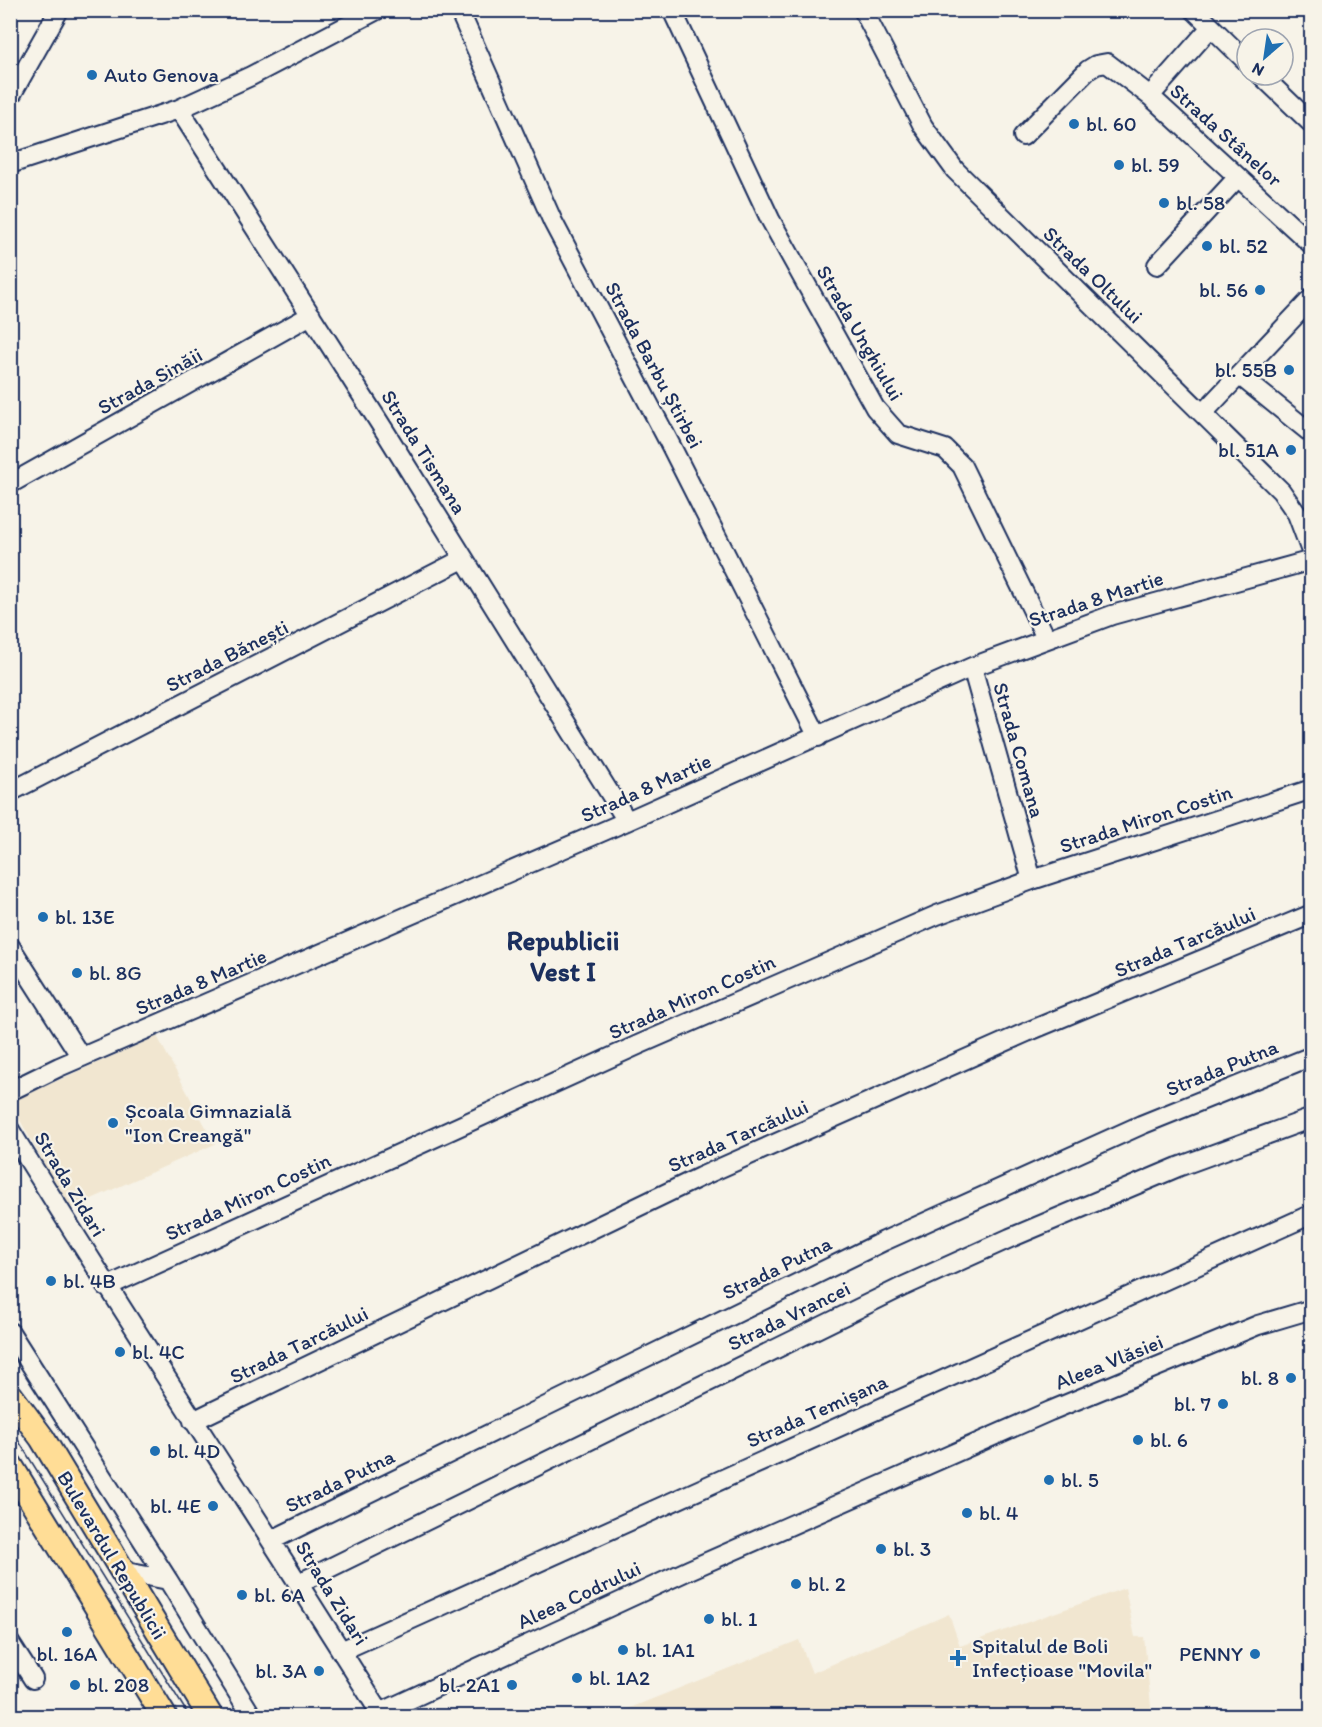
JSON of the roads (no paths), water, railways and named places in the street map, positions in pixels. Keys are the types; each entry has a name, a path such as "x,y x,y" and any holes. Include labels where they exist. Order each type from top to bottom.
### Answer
{"main road":[{"name":"Bulevardul Republicii","path":"10,1395 42,1438 210,1716"},
{"name":"Bulevardul Republicii","path":"10,1465 164,1716"}],"street":[{"path":"10,97 59,10"},
{"path":"10,164 179,109 251,76 377,10"},
{"name":"Strada Barbu Știrbei","path":"459,10 553,222 670,444 818,737"},
{"name":"Strada Unghiului","path":"672,10 770,219 875,408 898,434 945,449 962,466 1046,638"},
{"path":"1194,10 1235,50"},
{"name":"Strada Oltului","path":"870,13 923,126 955,170 1078,293 1204,412 1281,491 1298,514 1311,554"},
{"path":"1150,96 1211,27"},
{"name":"Strada Stânelor","path":"1023,136 1088,70 1096,64 1107,63 1150,96 1311,245"},
{"path":"1273,87 1311,124"},
{"name":"Strada Tismana","path":"179,109 311,315 627,821"},
{"path":"1157,265 1238,177"},
{"path":"1204,412 1311,298"},
{"name":"Strada Sinăii","path":"10,484 311,315"},
{"path":"1239,375 1311,434"},
{"name":"Strada Bănești","path":"10,792 464,559"},
{"name":"Strada 8 Martie","path":"10,1091 81,1057 627,821 972,667 1046,638 1197,590 1311,560"},
{"name":"Strada Comana","path":"972,667 1032,880"},
{"name":"Strada Miron Costin","path":"106,1287 638,1045 937,915 1032,880 1311,789"},
{"name":"Strada Tarcăului","path":"193,1421 700,1177 1028,1032 1311,914"},
{"path":"10,946 81,1057"},
{"name":"Strada Putna","path":"272,1540 884,1241 1141,1125 1311,1056"},
{"name":"Strada Vrancei","path":"299,1583 904,1286 1178,1167 1311,1118"},
{"name":"Strada Zidari","path":"10,1130 106,1287 272,1540 381,1715"},
{"name":"Strada Temișana","path":"342,1651 1311,1214"},
{"name":"Aleea Vlăsiei","path":"799,1521 1050,1411 1258,1325 1311,1309"},
{"path":"10,1332 252,1716"},
{"name":"Aleea Codrului","path":"381,1715 799,1521"},
{"path":"121,1571 168,1580"},
{"path":"10,1643 33,1679"}],"tram line":[{"path":"10,1427 189,1716"}],"place":[{"name":"Auto Genova","path":"92,75"},
{"name":"bl. 60","path":"1074,124"},
{"name":"bl. 59","path":"1119,165"},
{"name":"bl. 58","path":"1164,203"},
{"name":"bl. 52","path":"1207,246"},
{"name":"bl. 56","path":"1260,290"},
{"name":"bl. 55B","path":"1289,370"},
{"name":"bl. 51A","path":"1291,450"},
{"name":"bl. 13E","path":"43,917"},
{"name":"bl. 8G","path":"77,973"},
{"name":"Școala Gimnazială \"Ion Creangă\"","path":"113,1123"},
{"name":"bl. 4B","path":"51,1281"},
{"name":"bl. 4C","path":"120,1352"},
{"name":"bl. 8","path":"1291,1378"},
{"name":"bl. 7","path":"1223,1404"},
{"name":"bl. 6","path":"1138,1440"},
{"name":"bl. 4D","path":"155,1451"},
{"name":"bl. 5","path":"1049,1480"},
{"name":"bl. 4E","path":"213,1506"},
{"name":"bl. 4","path":"967,1513"},
{"name":"bl. 3","path":"881,1549"},
{"name":"bl. 2","path":"796,1584"},
{"name":"bl. 6A","path":"242,1595"},
{"name":"bl. 1","path":"709,1619"},
{"name":"bl. 16A","path":"67,1632"},
{"name":"bl. 1A1","path":"623,1650"},
{"name":"PENNY","path":"1255,1654"},
{"name":"Spitalul de Boli Infecțioase \"Movila\"","path":"958,1658"},
{"name":"bl. 3A","path":"319,1671"},
{"name":"bl. 1A2","path":"577,1678"},
{"name":"bl. 208","path":"75,1685"},
{"name":"bl. 2A1","path":"512,1685"}],"district":[{"name":"Republicii Vest I","path":"563,956"}]}
